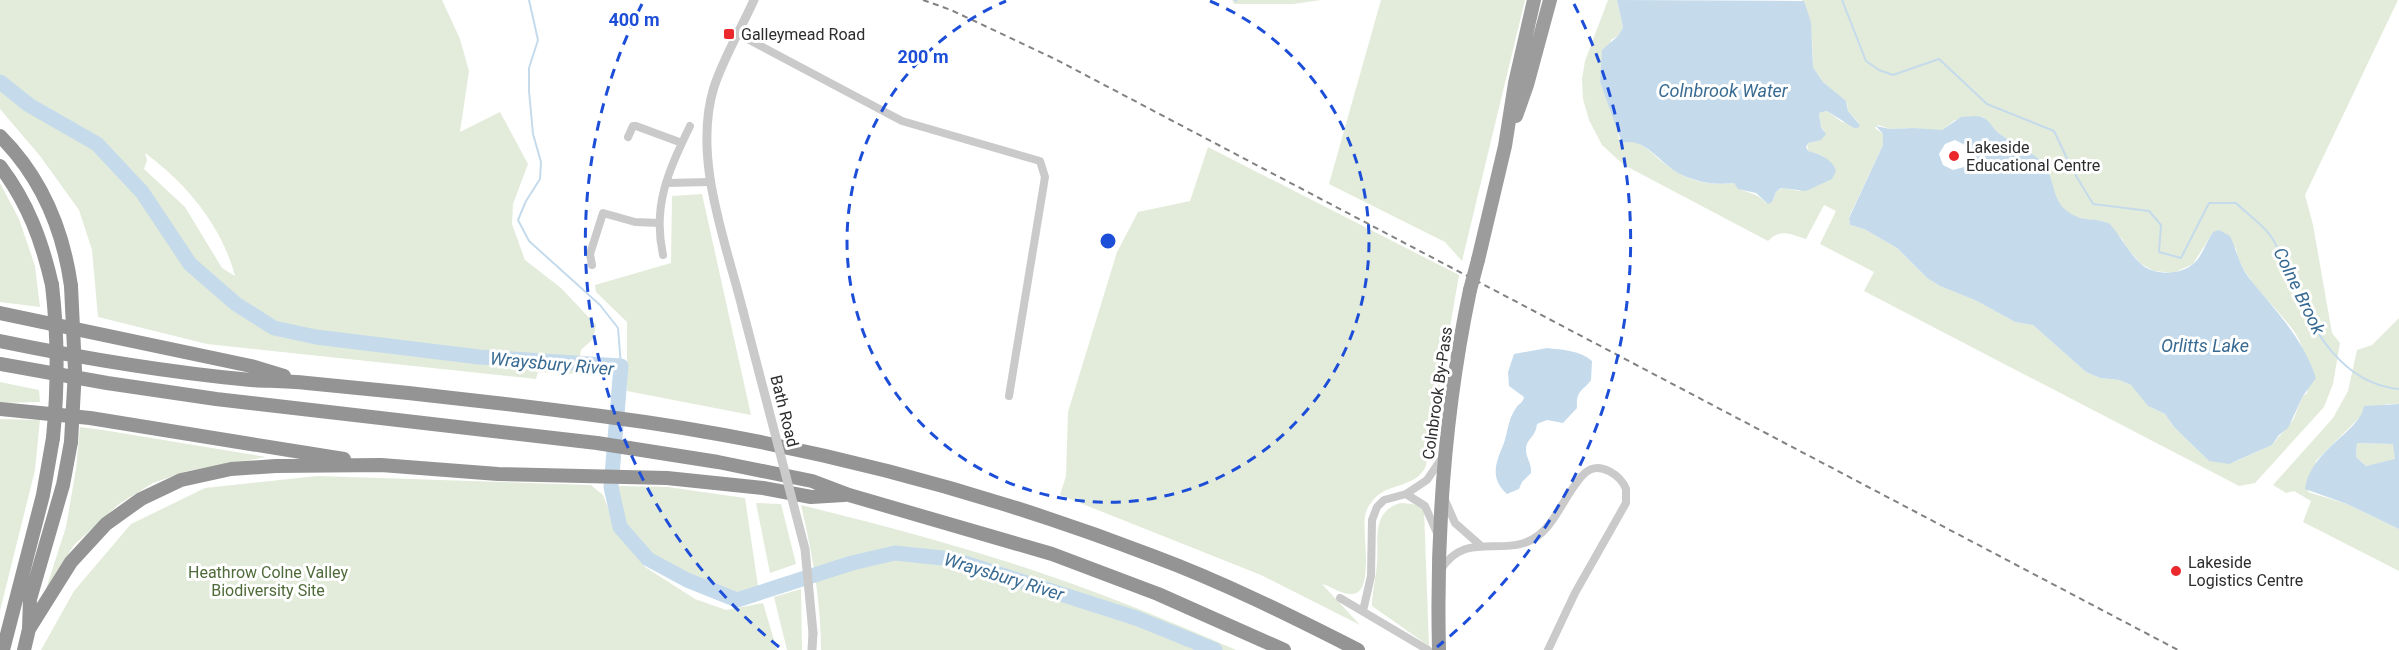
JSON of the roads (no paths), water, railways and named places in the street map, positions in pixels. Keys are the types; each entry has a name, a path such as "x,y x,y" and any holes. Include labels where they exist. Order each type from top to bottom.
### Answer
{"highway":[{"name":"Colnbrook By-Pass","path":"1439,650 1438,538 1456,365 1470,291 1505,146 1515,83 1534,0"},
{"name":"Colnbrook By-Pass","path":"1505,146 1527,85 1550,0"},
{"path":"0,136 23,163 47,201 65,251 71,286 75,370 71,442 61,494 30,599 29,629 24,650"},
{"path":"0,166 21,196 32,218 45,256 56,316 58,366 53,438 43,495 3,650"},
{"path":"0,313 251,366 304,382"},
{"path":"0,341 132,364 250,380 304,382 631,420 714,433 819,454 996,502 1155,556 1299,620 1358,650"},
{"path":"0,364 106,383 216,399 597,443 718,462 804,479 849,495 1052,555 1158,594 1284,650"},
{"path":"0,409 39,411 129,423 381,465"},
{"path":"29,629 85,544 122,511 181,480 231,469 381,465 498,474 632,477 714,482 811,497 849,495"}],"street":[{"name":"Bath Road","path":"754,0 714,88 707,140 710,182 805,549 813,633 812,650"},
{"path":"738,34 902,121 1040,161 1045,177 1008,396"},
{"path":"628,137 633,126 636,126 682,143"},
{"path":"663,255 659,223 662,196 690,126"},
{"path":"666,183 710,182"},
{"path":"592,265 590,254 603,213 635,222 659,223"},
{"path":"1363,611 1371,576 1371,520 1380,503 1394,496 1406,494 1430,478 1445,454"},
{"path":"1437,578 1454,555 1480,545 1504,548 1537,537 1588,471 1600,469 1610,471 1624,485 1626,503 1575,592 1548,650"},
{"path":"1442,490 1455,523 1480,545"},
{"path":"1406,494 1428,510 1438,538"},
{"path":"1340,598 1428,650"}],"water":[{"name":"Colnbrook Water","path":"1617,0 1804,1 1811,22 1813,67 1823,82 1846,101 1848,111 1860,125 1854,128 1827,111 1819,113 1821,127 1826,134 1821,140 1808,143 1806,147 1808,151 1821,155 1832,163 1836,171 1832,179 1806,191 1781,188 1776,192 1772,202 1768,204 1756,193 1738,189 1734,183 1707,183 1687,177 1673,170 1638,143 1622,143 1600,82 1602,50 1618,36 1623,27"},
{"name":"Orlitts Lake","path":"1961,117 1983,118 2000,134 2035,156 2045,166 2062,206 2073,215 2110,224 2133,255 2146,268 2167,273 2188,268 2196,261 2213,232 2219,230 2230,236 2240,263 2249,278 2296,337 2316,378 2303,396 2288,428 2272,445 2229,464 2209,461 2174,427 2165,414 2148,406 2131,385 2119,380 2100,378 2086,372 2033,325 2015,322 1977,301 1940,286 1927,278 1897,248 1864,229 1850,225 1849,218 1883,145 1883,134 1876,126 1890,129 1942,130","holes":["1955,140 1965,145 1969,155 1964,167 1953,170 1943,165 1939,154 1945,144"]},
{"path":"1547,348 1565,350 1587,357 1592,361 1591,380 1579,394 1577,408 1563,423 1547,420 1537,424 1526,446 1531,473 1519,489 1507,494 1501,488 1496,476 1497,463 1511,416 1524,397 1509,386 1508,372 1514,354"},
{"path":"2399,404 2399,529 2347,504 2305,489 2316,463 2354,424 2364,406","holes":["2357,443 2393,444 2395,459 2366,466 2356,457"]}],"waterway":[{"path":"529,0 538,40 529,68 529,91 533,134 541,162 540,179 526,201 518,220 529,241 600,305 618,328 621,366"},
{"name":"Colne Brook","path":"1842,0 1866,61 1879,70 1893,75 1939,59 1987,104 2054,131 2072,169 2093,204 2149,211 2161,225 2159,252 2181,258 2209,203 2236,203 2269,233 2299,299 2319,335 2332,351 2361,377 2379,385 2399,389"},
{"name":"Wraysbury River","path":"0,82 29,105 97,144 142,192 190,264 236,304 274,328 316,337 479,357 621,366 611,487 620,527 648,559 687,580 737,600 852,563 895,553 952,559 1136,618 1215,650"}],"railway":[{"path":"923,0 951,10 1055,59 2178,650"}],"place":[{"name":"Galleymead Road","path":"729,34"},
{"name":"Lakeside Educational Centre","path":"1954,156"},
{"name":"Lakeside Logistics Centre","path":"2176,571"}],"park label":[{"name":"Heathrow Colne Valley Biodiversity Site","path":"268,581"}]}
